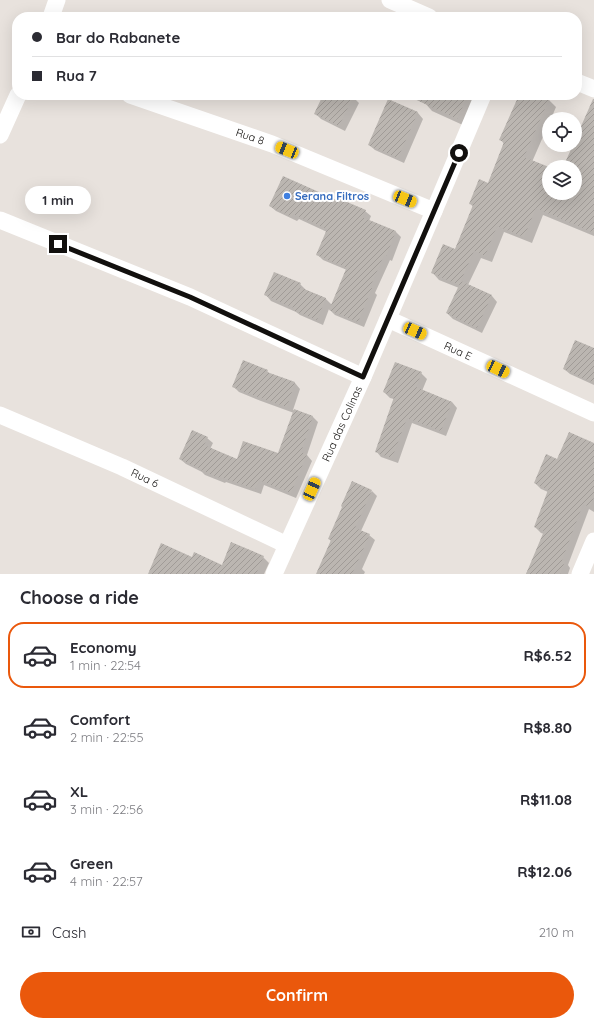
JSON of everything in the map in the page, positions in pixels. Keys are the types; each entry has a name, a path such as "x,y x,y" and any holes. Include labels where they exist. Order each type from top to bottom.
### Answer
{"street":[{"path":"53,12 57,0"},
{"path":"390,0 418,12"},
{"path":"582,84 594,89"},
{"path":"0,135 16,100"},
{"name":"Rua 8","path":"144,100 272,144 434,211"},
{"name":"Rua das Colinas","path":"274,574 363,377 481,100"},
{"path":"0,220 190,297 363,377"},
{"name":"Rua E","path":"388,319 594,413"},
{"name":"Rua 6","path":"0,415 122,467 287,545"},
{"path":"580,574 594,541"}],"building":[{"path":"594,99 594,233 536,208 524,237 497,226 485,256 474,251 459,285 431,273 443,244 455,249 473,205 469,204 479,179 488,183 504,142 499,140 517,100 549,100 543,112 542,112 542,115 524,157 542,164 542,200 582,200 582,160 566,160 570,152 582,152 582,124"},
{"path":"321,100 352,100 339,126 314,114"},
{"path":"388,100 418,112 398,158 368,145"},
{"path":"417,100 466,100 457,119"},
{"path":"283,176 339,201 340,199 366,210 362,217 396,231 386,256 384,255 370,287 372,288 358,322 329,310 346,269 344,269 345,267 316,255 327,229 293,214 292,217 269,206"},
{"path":"274,272 301,283 299,287 326,298 317,320 264,295"},
{"path":"461,281 492,295 477,328 446,313"},
{"path":"575,340 594,348 594,383 563,369"},
{"path":"243,360 268,370 267,372 295,382 287,407 232,387"},
{"path":"395,362 422,372 416,387 452,402 441,431 407,418 392,458 375,452 394,397 383,392"},
{"path":"294,409 313,416 301,452 307,454 291,493 259,480 255,489 220,478 179,459 192,430 208,437 204,445 237,459 243,441 278,453"},
{"path":"569,432 594,443 594,497 590,507 583,504 562,560 565,561 560,574 526,574 544,531 534,527 548,490 534,483 546,454 557,459"},
{"path":"352,481 372,490 355,528 370,534 352,574 316,574 331,540 328,539"},
{"path":"231,542 264,556 256,574 148,574 161,543 192,557 194,552 222,565"}],"place":[{"name":"Serana Filtros","path":"287,196"}],"route":[{"path":"58,244 190,297 363,377 459,153"}]}
